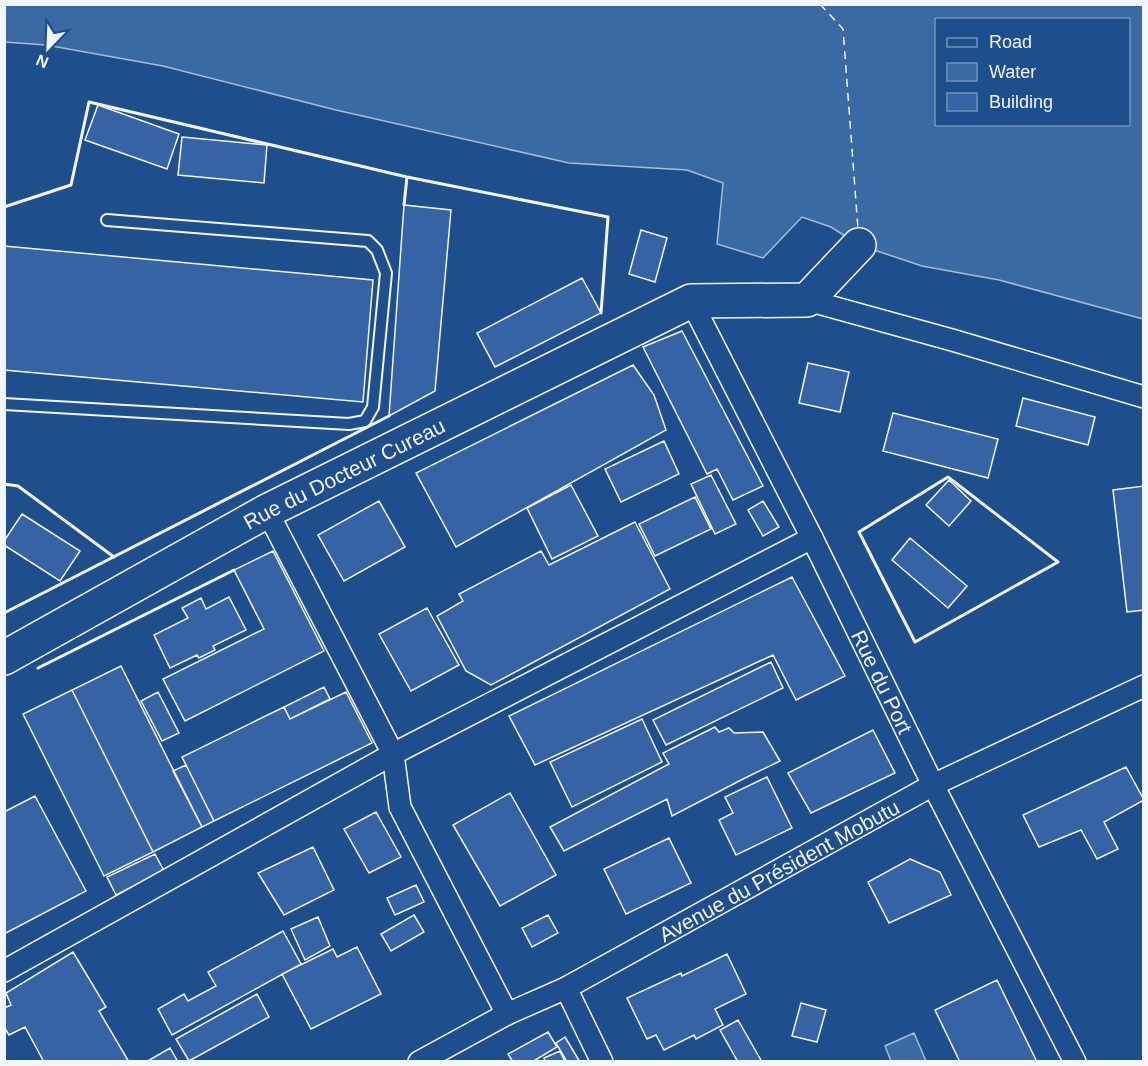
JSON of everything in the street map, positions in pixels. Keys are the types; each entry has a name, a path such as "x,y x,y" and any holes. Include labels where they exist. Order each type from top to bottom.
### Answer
{"main road":[{"path":"691,301 807,300 859,245"},
{"name":"Rue du Docteur Cureau","path":"4,658 267,511 691,301"}],"street":[{"path":"807,300 1143,397"},
{"name":"Rue du Port","path":"691,301 812,538 933,785 1075,1062"},
{"path":"267,511 393,753 400,807 507,1014"},
{"path":"4,971 393,753 812,538"},
{"name":"Avenue du Président Mobutu","path":"419,1062 507,1014 566,988 933,785 1143,686"},
{"path":"566,988 602,1062"}],"lane":[{"path":"4,404 349,424 365,421 373,407 386,273 377,250 368,241 107,220"}],"water":[{"path":"4,5 1143,5 1143,319 999,280 922,266 859,245 831,227 802,217 763,258 717,244 723,183 687,170 569,163 336,110 163,66 46,45 5,42"},
{"path":"914,1033 926,1061 891,1061 885,1046"}],"building":[{"path":"98,105 179,134 167,169 85,140"},
{"path":"182,137 267,145 264,183 178,175"},
{"path":"404,205 451,210 435,391 389,416"},
{"path":"641,230 667,238 655,282 629,274"},
{"path":"4,246 373,280 363,402 4,370"},
{"path":"582,278 601,313 495,367 477,333"},
{"path":"682,331 763,486 733,500 717,469 707,474 643,347"},
{"path":"808,363 849,372 840,412 799,403"},
{"path":"633,365 654,395 666,430 456,547 416,473"},
{"path":"1023,398 1095,417 1088,445 1016,426"},
{"path":"893,413 998,439 988,478 883,451"},
{"path":"664,441 679,474 621,502 605,469"},
{"path":"711,475 736,524 715,534 691,484"},
{"path":"949,480 971,501 949,526 926,505"},
{"path":"571,485 598,536 552,559 527,508"},
{"path":"1144,486 1144,610 1127,612 1113,490"},
{"path":"695,497 711,529 655,556 639,524"},
{"path":"379,501 405,547 344,581 318,535"},
{"path":"763,501 779,527 763,536 748,510"},
{"path":"22,514 80,551 60,581 4,545 4,541"},
{"path":"635,522 670,589 491,685 466,671 437,616 463,601 459,594 541,551 549,565"},
{"path":"910,538 967,586 948,608 892,560"},
{"path":"273,551 324,651 185,721 163,679 264,629 234,570"},
{"path":"792,577 845,676 796,700 773,655 535,765 509,716"},
{"path":"229,597 246,630 213,646 215,650 199,658 197,655 170,668 154,635 188,618 182,608 201,598 206,609"},
{"path":"427,608 459,665 411,691 379,634"},
{"path":"771,662 783,688 666,745 653,720"},
{"path":"121,666 202,827 153,852 72,690"},
{"path":"324,687 330,699 290,719 284,707"},
{"path":"72,690 153,852 104,876 23,714"},
{"path":"158,692 179,733 162,741 141,701"},
{"path":"346,692 372,743 214,821 182,757 284,707 290,719"},
{"path":"642,719 662,762 572,807 550,762"},
{"path":"715,727 719,732 729,728 734,733 763,732 780,761 672,816 667,799 564,851 550,827 669,764 663,753"},
{"path":"873,730 895,773 811,813 788,773"},
{"path":"186,765 214,821 202,827 173,771"},
{"path":"1126,767 1144,800 1104,822 1118,849 1097,859 1081,830 1039,847 1023,815"},
{"path":"767,777 792,828 736,855 719,820 733,813 725,797"},
{"path":"510,793 556,875 500,906 453,825"},
{"path":"35,796 86,891 4,934 4,812"},
{"path":"376,812 401,857 369,873 344,829"},
{"path":"669,838 691,883 626,914 604,869"},
{"path":"313,847 334,890 284,915 258,873"},
{"path":"155,854 164,871 116,895 107,877"},
{"path":"910,859 940,872 951,895 889,923 868,882"},
{"path":"416,885 424,902 395,915 387,898"},
{"path":"414,915 424,932 391,951 381,934"},
{"path":"548,915 558,933 532,947 522,928"},
{"path":"318,917 330,946 305,960 291,929"},
{"path":"283,931 301,964 172,1035 158,1009 184,994 188,1001 216,986 208,972"},
{"path":"357,947 381,994 311,1029 282,974 333,949 337,957"},
{"path":"73,952 106,1007 99,1011 129,1062 44,1062 25,1027 9,1035 4,1027 4,1008 11,1005 6,993"},
{"path":"727,954 746,994 715,1009 723,1025 696,1039 694,1035 664,1050 656,1035 647,1039 627,998 681,973 682,976"},
{"path":"997,980 1037,1062 960,1062 935,1010"},
{"path":"257,994 269,1017 189,1061 176,1039"},
{"path":"801,1003 826,1010 817,1042 792,1036"},
{"path":"738,1020 762,1062 738,1062 720,1030"},
{"path":"548,1032 557,1047 532,1062 513,1062 508,1054"},
{"path":"565,1037 580,1062 567,1062 556,1043"},
{"path":"170,1048 178,1062 146,1062"},
{"path":"560,1051 565,1062 545,1062 544,1058"}],"ferry route":[{"path":"820,4 843,29 858,229"}],"wall":[{"path":"4,207 71,185 89,102 407,177 608,217 601,313"},
{"path":"404,205 407,177"},
{"path":"4,613 389,416"},
{"path":"948,477 1058,562 915,642 859,532 948,477"},
{"path":"4,484 18,486 114,557"},
{"path":"38,668 234,570"}]}
